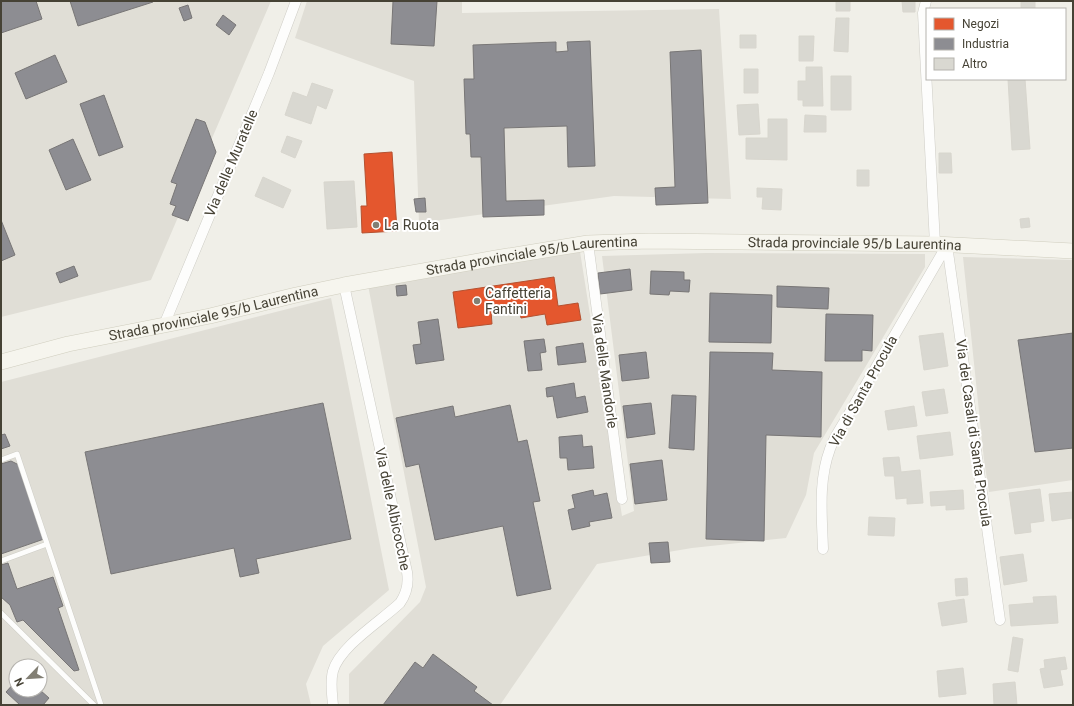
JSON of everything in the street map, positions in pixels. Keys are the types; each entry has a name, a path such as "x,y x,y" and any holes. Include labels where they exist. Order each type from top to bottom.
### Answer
{"main road":[{"name":"Strada provinciale 95/b Laurentina","path":"1,362 68,344 210,316 344,285 588,243 649,241 941,244 1073,251"}],"street":[{"name":"Via delle Muratelle","path":"164,325 269,73 296,1"},
{"name":"Via dei Casali di Santa Procula","path":"926,1 923,13 926,52"},
{"name":"Via dei Casali di Santa Procula","path":"928,80 941,244 1000,620"},
{"name":"Via delle Mandorle","path":"588,243 622,498"},
{"name":"Via di Santa Procula","path":"823,549 822,484 830,450 941,244"},
{"name":"Via delle Albicocche","path":"333,705 332,676 338,660 346,650 400,603 406,593 408,582 344,285"}],"lane":[{"path":"1,460 17,454 101,705"},
{"path":"1,561 47,544"},
{"path":"1,613 94,705"}],"shaded area":[{"path":"1,1 271,1 151,280 1,317"},
{"path":"307,1 462,1 462,13 719,9 731,199 614,196 419,223 414,81 295,38"},
{"path":"578,239 622,516 634,511 602,256 706,253 925,254 925,267 814,453 806,495 786,538 692,548 597,564 500,705 349,705 349,674 420,602 426,587 367,280"},
{"path":"963,257 1073,260 1073,480 989,492 984,460"},
{"path":"331,298 389,590 323,646 306,684 311,705 1,705 1,382"}],"building: Negozi":[{"path":"392,152 397,231 362,233 361,206 367,206 364,154"},
{"path":"554,277 558,306 578,303 581,320 547,325 545,314 521,318 520,312 511,313 510,308 491,311 492,324 458,328 453,292"}],"building: Industria":[{"path":"1,1 36,1 42,19 1,33"},
{"path":"70,1 153,1 153,2 78,26"},
{"path":"393,1 437,1 434,46 391,44"},
{"path":"188,5 192,18 184,21 179,8"},
{"path":"223,15 236,25 229,35 216,25"},
{"path":"590,41 595,166 568,167 567,126 504,128 506,201 544,200 544,215 483,217 481,157 471,157 470,134 466,134 464,79 474,79 473,45 556,42 556,52 568,51 567,42"},
{"path":"701,50 708,203 656,205 655,188 675,187 670,52"},
{"path":"55,55 67,82 26,99 15,73"},
{"path":"104,95 123,147 99,156 80,104"},
{"path":"196,119 205,122 216,152 188,221 172,215 176,206 170,204 177,184 171,182"},
{"path":"73,139 91,180 66,190 49,150"},
{"path":"425,198 426,212 416,212 414,199"},
{"path":"1,220 15,255 1,261"},
{"path":"74,266 78,276 60,283 56,273"},
{"path":"630,269 632,290 600,294 598,273"},
{"path":"651,271 684,272 684,280 690,280 689,292 670,291 669,295 650,294"},
{"path":"406,285 407,295 397,296 396,286"},
{"path":"777,286 829,288 828,309 777,307"},
{"path":"710,293 772,295 771,343 709,342"},
{"path":"826,314 873,315 872,351 862,350 862,361 825,361"},
{"path":"438,319 444,360 416,364 413,345 421,344 418,322"},
{"path":"1073,333 1073,448 1035,452 1018,340"},
{"path":"544,339 546,352 540,353 542,370 528,371 524,341"},
{"path":"583,343 586,362 558,365 556,347"},
{"path":"646,352 649,378 622,381 619,355"},
{"path":"710,352 773,353 772,370 822,372 821,437 766,435 764,541 706,539"},
{"path":"574,383 576,398 585,396 588,412 557,418 553,396 547,397 546,388"},
{"path":"672,395 696,396 694,450 669,448"},
{"path":"323,403 351,539 256,559 259,573 240,577 234,548 111,574 85,452"},
{"path":"651,403 655,434 627,438 623,406"},
{"path":"510,405 518,442 527,440 540,501 533,502 551,589 517,596 503,526 435,540 419,464 406,467 396,418 453,406 455,417"},
{"path":"5,434 10,446 1,449 1,435"},
{"path":"582,435 583,447 592,446 594,468 568,470 567,458 560,458 559,437"},
{"path":"662,460 667,500 635,504 630,464"},
{"path":"11,461 19,465 44,539 1,554 1,464"},
{"path":"593,490 594,496 607,493 612,518 589,522 590,526 572,530 568,510 575,508 572,495"},
{"path":"668,542 670,562 651,563 649,543"},
{"path":"8,563 17,589 53,577 63,606 58,608 79,670 74,671 23,620 17,622 10,605 1,597 1,565"},
{"path":"433,654 477,687 474,691 493,705 383,705 415,662 423,668"},
{"path":"12,698 49,698 43,705 20,705"}],"building: Altro":[{"path":"836,1 850,1 850,11 836,11"},
{"path":"902,1 915,1 915,12 903,12"},
{"path":"1035,1 1035,8 1021,8 1021,2"},
{"path":"836,18 849,18 848,52 834,51"},
{"path":"740,35 756,35 756,48 740,48"},
{"path":"799,36 814,36 813,61 799,61"},
{"path":"806,67 822,67 823,106 803,106 803,100 798,100 798,81 806,81"},
{"path":"744,69 758,69 758,93 744,93"},
{"path":"831,76 851,76 851,110 831,110"},
{"path":"1008,80 1025,80 1030,149 1012,150"},
{"path":"312,83 333,90 326,109 317,105 311,124 285,115 293,92 307,97"},
{"path":"758,104 760,134 739,135 737,105"},
{"path":"805,115 826,116 826,132 804,132"},
{"path":"768,119 787,119 787,160 746,159 746,138 768,138"},
{"path":"287,136 302,141 295,158 281,152"},
{"path":"939,153 951,153 952,173 939,173"},
{"path":"857,170 869,170 869,186 857,186"},
{"path":"263,177 291,190 283,208 255,196"},
{"path":"354,181 357,227 327,229 324,182"},
{"path":"757,188 782,189 781,210 762,209 763,197 757,197"},
{"path":"1029,218 1030,227 1021,228 1020,219"},
{"path":"943,333 948,366 924,370 919,336"},
{"path":"944,389 948,413 926,416 922,392"},
{"path":"914,406 917,426 888,430 885,411"},
{"path":"950,432 953,455 920,459 917,436"},
{"path":"899,457 901,472 920,470 923,503 907,504 907,498 896,499 894,476 885,476 883,458"},
{"path":"1040,489 1044,521 1030,523 1031,532 1015,534 1009,493"},
{"path":"963,490 964,509 946,510 946,505 931,506 930,492"},
{"path":"1073,492 1073,526 1072,518 1052,521 1049,494"},
{"path":"869,517 895,518 894,536 868,535"},
{"path":"1023,554 1027,581 1004,585 1000,557"},
{"path":"967,578 968,595 956,596 955,579"},
{"path":"1056,596 1058,623 1011,626 1009,605 1034,603 1033,597"},
{"path":"964,599 967,622 942,626 938,603"},
{"path":"1013,637 1023,639 1018,672 1008,670"},
{"path":"1065,657 1067,669 1060,670 1063,685 1044,688 1040,669 1045,668 1044,660"},
{"path":"963,668 966,694 939,697 937,671"},
{"path":"1015,682 1017,705 994,705 993,684"}],"place":[{"name":"La Ruota","path":"376,225"},
{"name":"Caffetteria Fantini","path":"477,301"}]}
